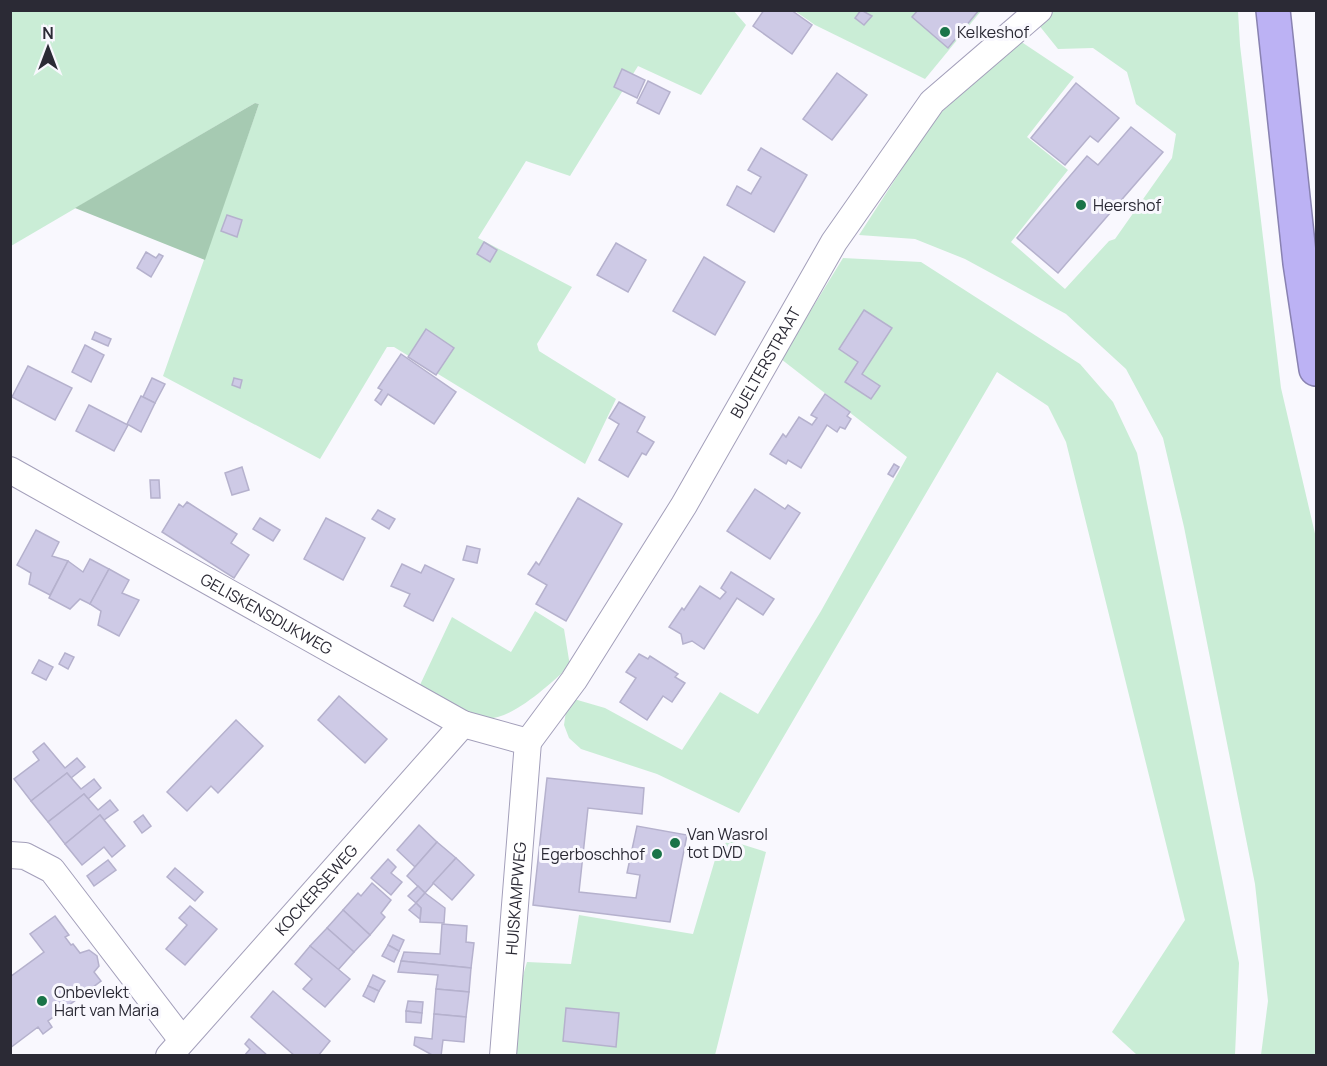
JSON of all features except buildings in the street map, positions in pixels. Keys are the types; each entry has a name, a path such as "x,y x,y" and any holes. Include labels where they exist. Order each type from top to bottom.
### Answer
{"highway":[{"path":"1273,10 1300,263 1317,369"}],"street":[{"name":"BUELTERSTRAAT","path":"528,742 574,680 684,505 834,242 932,102 1039,10"},
{"name":"GELISKENSDIJKWEG","path":"10,470 463,724 528,742"},
{"name":"KOCKERSEWEG","path":"176,1048 463,724"},
{"name":"HUISKAMPWEG","path":"503,1056 528,742"},
{"path":"10,855 25,856 52,870 176,1048"}],"green space":[{"path":"733,10 746,25 701,95 638,66 570,176 526,161 478,238 572,287 537,344 539,351 616,399 585,464 394,347 387,347 320,459 163,376 259,104 255,103 11,246 10,11"},
{"path":"795,11 981,11 925,79 815,25"},
{"path":"1054,11 1238,11 1240,45 1281,388 1316,538 1316,1055 1261,1055 1268,1001 1255,884 1184,527 1163,438 1126,369 1066,314 965,259 915,239 859,235 935,118 1020,41 1074,77 1027,137 1068,170 1011,242 1065,289 1109,241 1115,239 1172,158 1176,134 1136,104 1127,72 1093,48 1058,49 1038,24"},
{"path":"255,103 259,104 205,260 75,208"},
{"path":"843,258 921,262 1080,364 1113,402 1137,453 1239,963 1235,1055 1137,1055 1112,1032 1185,920 1066,442 1048,406 997,372 739,813 657,774 581,749 569,738 564,725 566,711 574,699 605,708 682,750 720,692 758,714 821,611 907,457 781,359"},
{"path":"535,611 564,629 570,666 526,702 500,716 488,719 469,714 419,687 452,617 511,652"},
{"path":"728,840 766,852 715,1055 513,1056 517,996 527,962 571,964 579,915 693,934 717,853"}],"place":[{"name":"Kelkeshof","path":"945,32"},
{"name":"Heershof","path":"1081,205"},
{"name":"Van Wasrol tot DVD","path":"675,843"},
{"name":"Egerboschhof","path":"657,854"},
{"name":"Onbevlekt Hart van Maria","path":"42,1001"}]}
